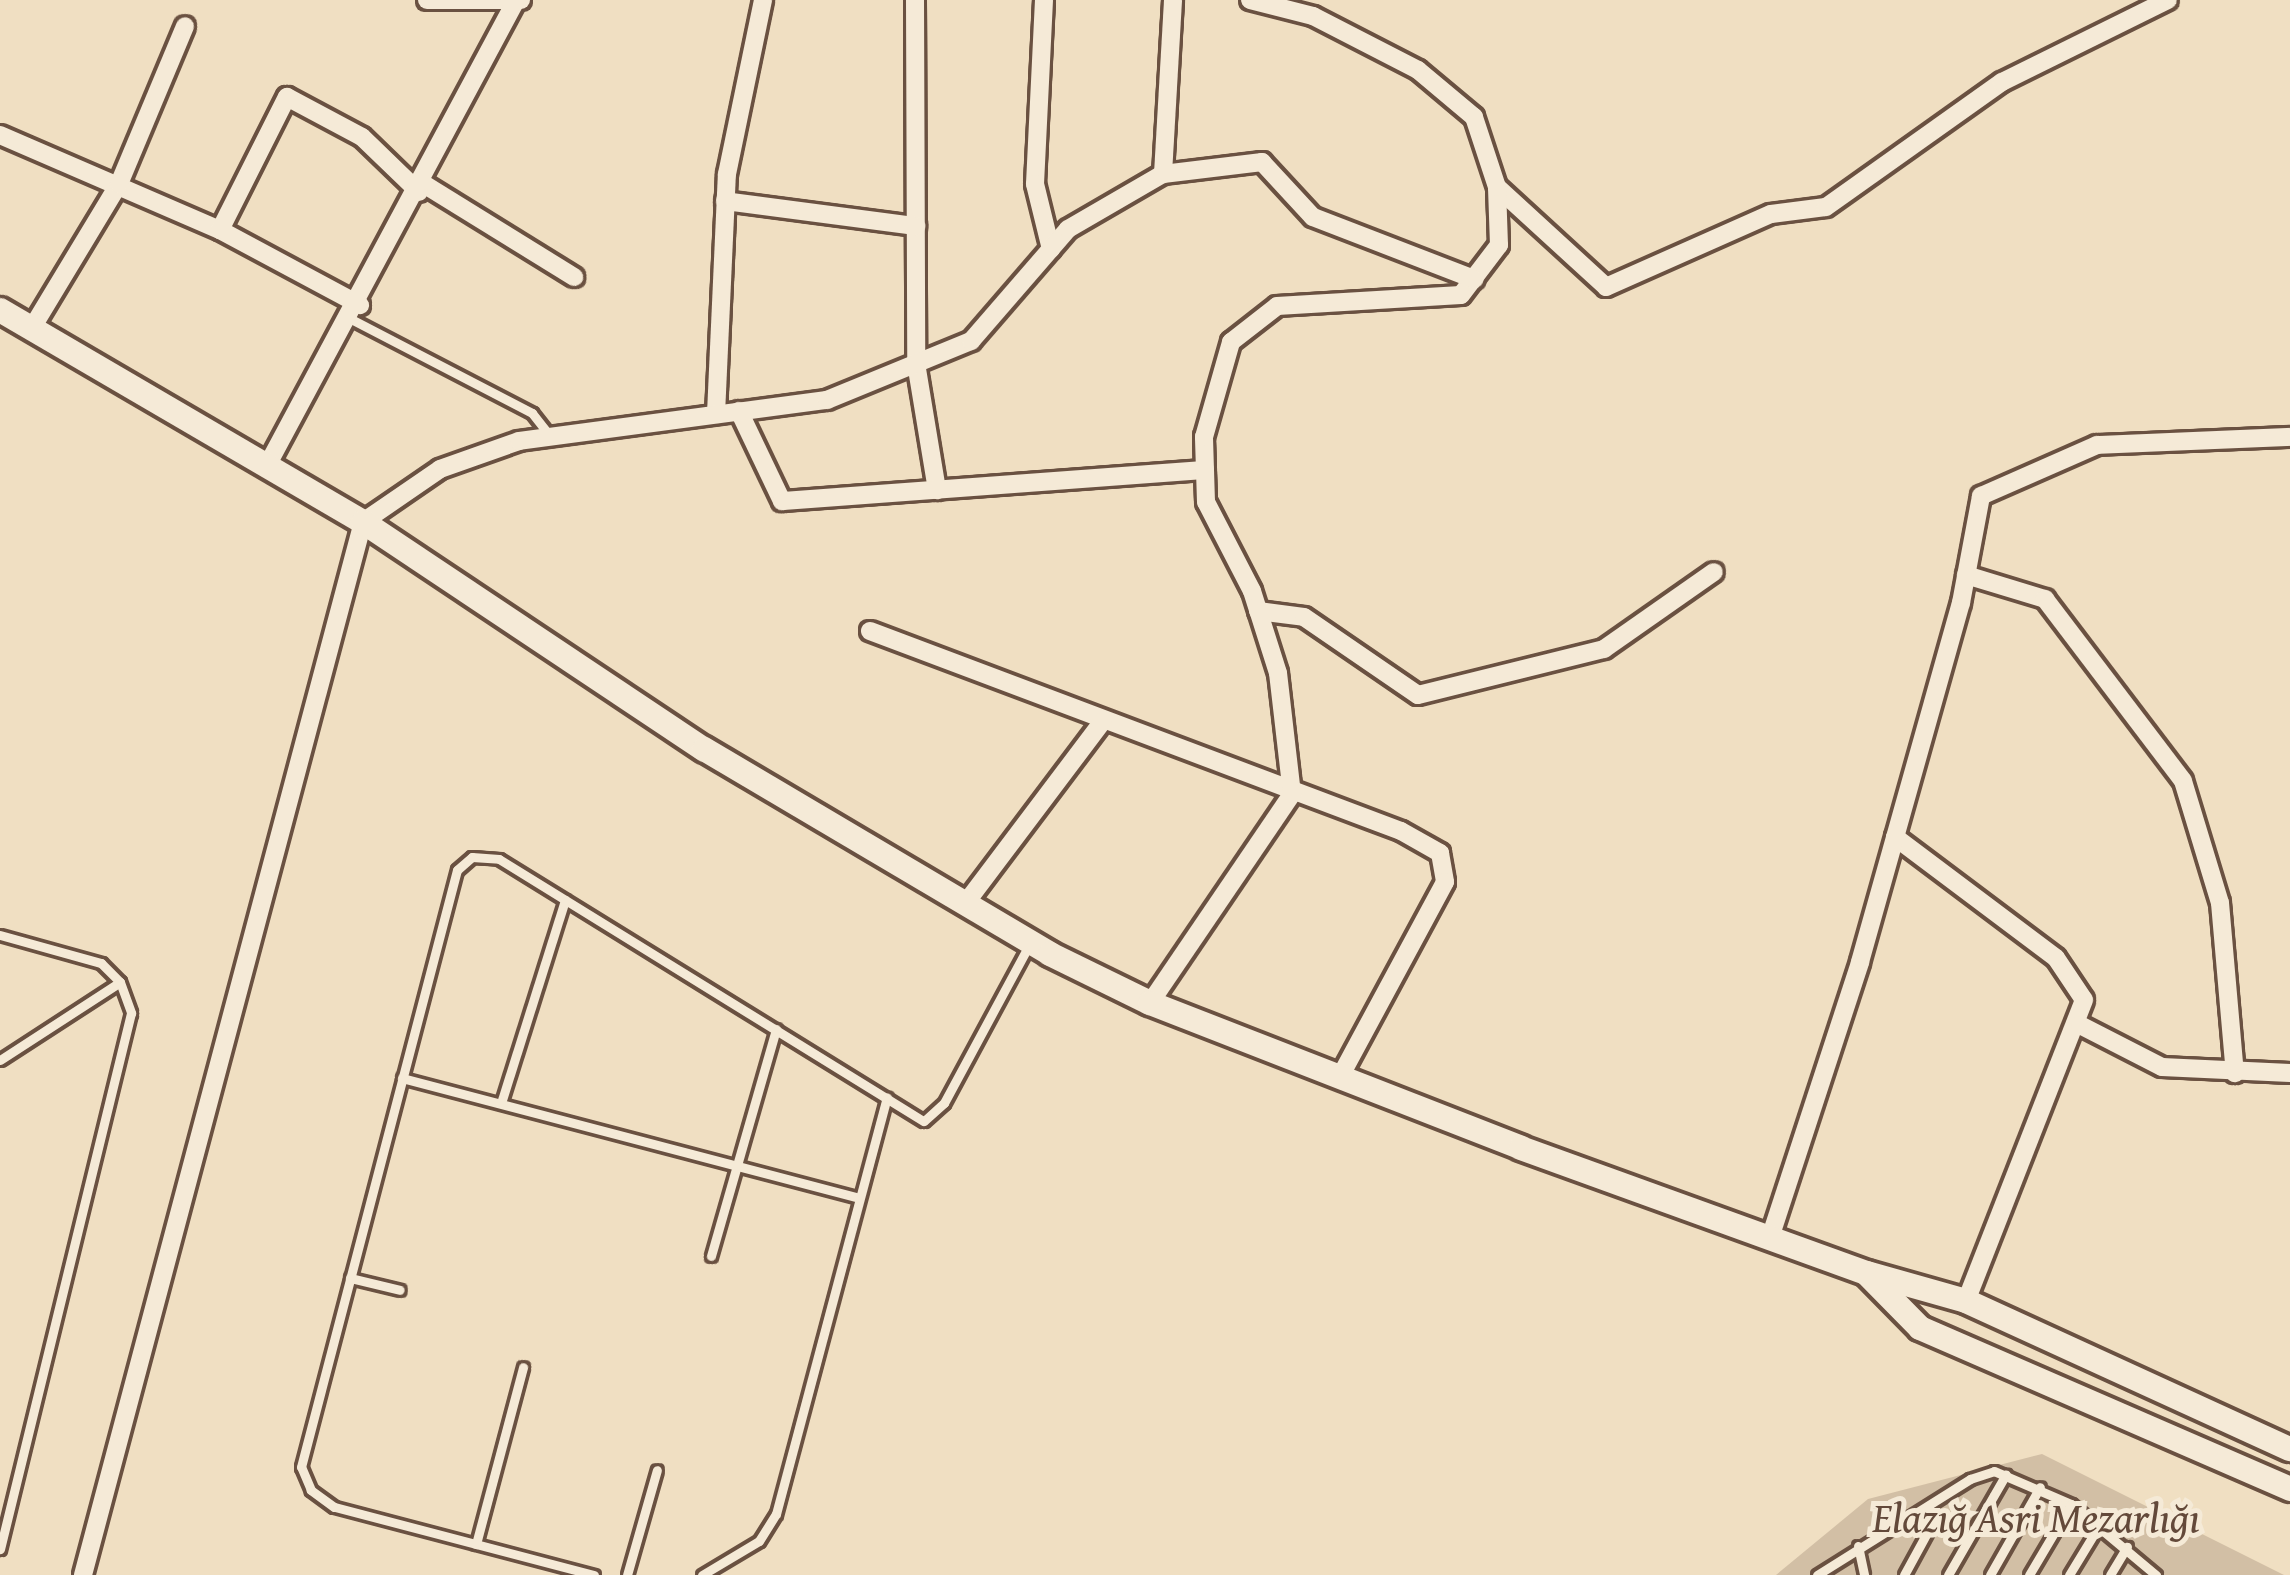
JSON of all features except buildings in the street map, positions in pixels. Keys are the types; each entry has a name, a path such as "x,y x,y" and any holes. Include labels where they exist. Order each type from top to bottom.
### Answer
{"street":[{"path":"268,464 355,312 518,2 427,0"},
{"path":"716,414 725,201 763,0"},
{"path":"915,0 916,364 937,490"},
{"path":"1044,0 1035,184 1051,249"},
{"path":"1162,174 1173,0"},
{"path":"1150,1003 1292,794 1278,673 1258,610 1206,502 1204,436 1231,342 1277,306 1462,296 1499,244 1497,187 1474,117 1418,70 1313,16 1250,0"},
{"path":"1497,187 1606,287 1771,214 1826,207 2002,82 2168,0"},
{"path":"32,328 119,184 184,26"},
{"path":"220,230 287,97 362,136 420,187 574,277"},
{"path":"0,135 220,230 355,312"},
{"path":"83,1575 363,522 440,470 550,436 827,400 971,341 1068,229 1162,174 1262,162 1313,218 1474,279"},
{"path":"725,201 916,226"},
{"path":"0,310 363,522 704,749 1030,942 1150,1003 1867,1273 1966,1301 2290,1449"},
{"path":"739,411 782,501 1205,470"},
{"path":"1771,1235 1895,837 1966,574 1981,496 2022,472 2097,445 2290,437"},
{"path":"1258,610 1304,617 1418,695 1604,649 1714,572"},
{"path":"1966,574 2045,599 2182,781 2220,903 2235,1073"},
{"path":"870,631 1292,794 1401,831 1440,853 1445,882 1340,1077"},
{"path":"965,904 1103,721"},
{"path":"1895,837 2056,958 2084,1000 2080,1025 1966,1301"},
{"path":"2080,1025 2162,1066 2290,1073"},
{"path":"1867,1273 1920,1328 2290,1489"}],"lane":[{"path":"355,312 532,413 550,436"},
{"path":"594,1575 334,1507 305,1479 350,1277 463,863 499,859 924,1121 935,1115 1030,942"},
{"path":"501,1103 565,900"},
{"path":"0,935 88,957 120,982 131,1013 0,1549"},
{"path":"0,1060 120,982"},
{"path":"711,1256 776,1029"},
{"path":"402,1078 857,1197"},
{"path":"702,1575 759,1541 776,1514 887,1098"},
{"path":"350,1277 400,1290"},
{"path":"476,1544 523,1367"},
{"path":"627,1575 657,1471"},
{"path":"1817,1575 1978,1474 2006,1474 2071,1504 2154,1574"},
{"path":"1948,1575 2006,1474"},
{"path":"1990,1575 2040,1487"},
{"path":"2030,1575 2071,1504"},
{"path":"1904,1575 1928,1531 1929,1506"},
{"path":"2069,1575 2100,1524"},
{"path":"1858,1546 1864,1575"},
{"path":"2110,1575 2127,1547"}],"green space":[{"name":"Elazığ Asri Mezarlığı","path":"2042,1454 2284,1575 1776,1575 1868,1499"}]}
